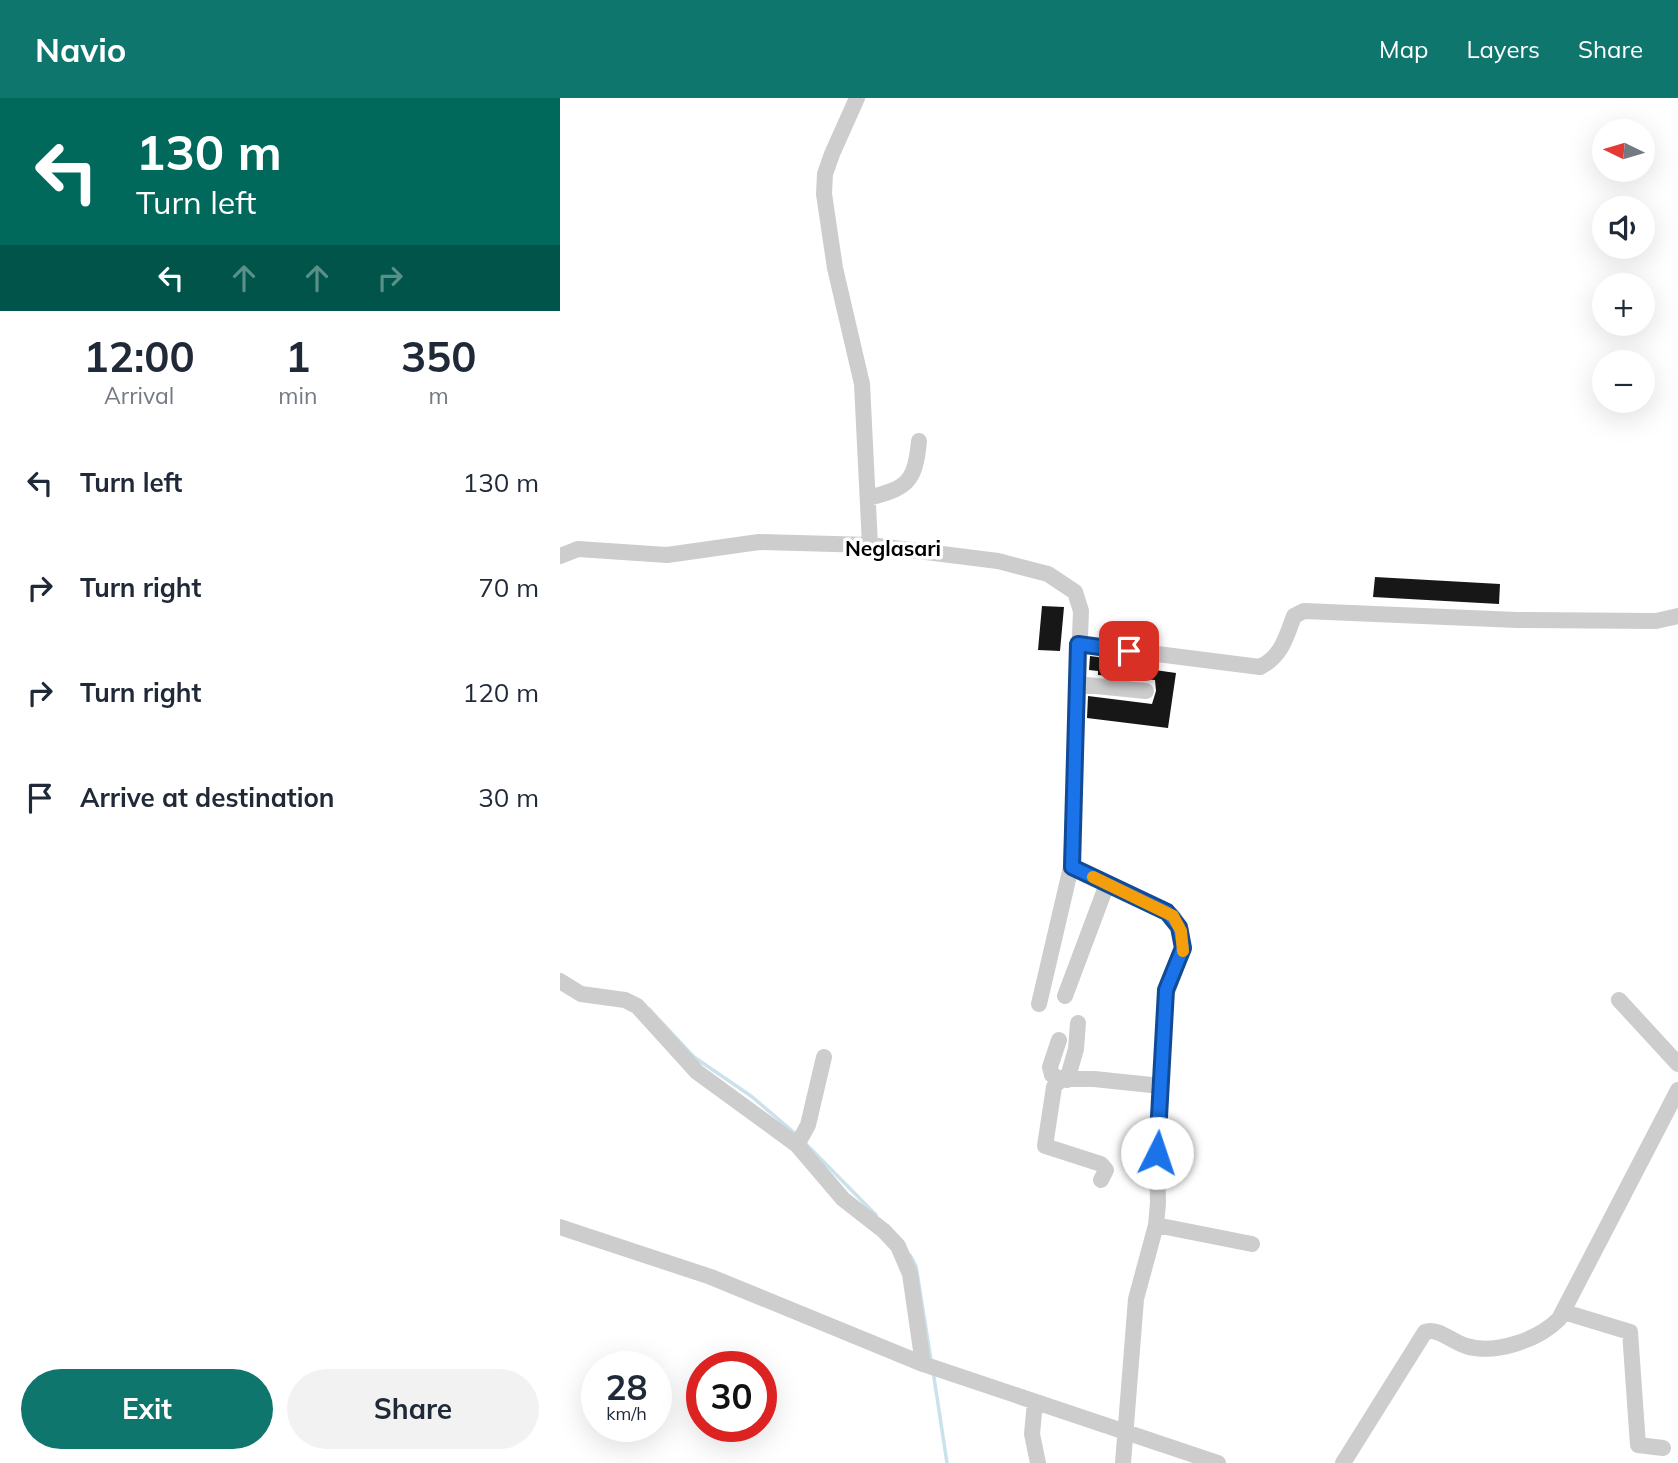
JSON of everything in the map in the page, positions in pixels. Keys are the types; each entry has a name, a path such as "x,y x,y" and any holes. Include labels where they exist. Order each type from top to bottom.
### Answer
{"street":[{"path":"857,98 832,155 824,194 835,268 862,384 870,545"},
{"path":"868,498 892,492 909,483 915,470 919,441"},
{"path":"560,556 574,549 667,555 759,542 870,545 998,561 1058,579 1075,592 1079,599 1072,867 1039,1004"},
{"path":"1078,644 1260,667 1272,661 1281,651 1294,616 1304,611 1517,620 1656,621 1678,616"},
{"path":"1076,684 1146,691"},
{"path":"1072,867 1173,916 1181,931 1182,954 1166,990 1156,1225 1136,1299 1123,1463"},
{"path":"1065,996 1107,884"},
{"path":"560,981 581,994 625,1000 637,1006 697,1072 800,1139 843,1199 884,1231 904,1257 910,1274 923,1364"},
{"path":"1619,1000 1678,1064"},
{"path":"1078,1023 1076,1048 1064,1080 1054,1087 1045,1146 1101,1164 1106,1170 1101,1180"},
{"path":"1059,1040 1050,1067 1052,1074 1064,1080 1094,1079 1161,1086"},
{"path":"800,1139 824,1057"},
{"path":"1343,1463 1425,1332 1436,1331 1466,1346 1508,1347 1552,1326 1564,1312 1678,1090"},
{"path":"1156,1225 1252,1244"},
{"path":"560,1227 711,1277 923,1364 1218,1463"},
{"path":"1564,1312 1630,1332 1637,1415 1635,1440 1638,1445 1663,1448"},
{"path":"1035,1402 1032,1434 1038,1463"}],"building":[{"path":"1375,577 1500,584 1499,604 1373,597"},
{"path":"1042,606 1064,607 1060,651 1038,650"},
{"path":"1090,656 1149,664 1148,669 1176,673 1168,728 1087,718 1088,696 1152,704 1156,691 1155,680 1098,675 1098,671 1089,670"}],"waterway":[{"path":"649,1009 694,1057 751,1096 797,1135"},
{"path":"805,1143 876,1215"},
{"path":"910,1255 916,1266 931,1360"},
{"path":"933,1371 947,1463"}],"slow traffic":[{"path":"1093,877 1173,916 1181,931 1183,951"}],"district":[{"name":"Neglasari","path":"893,549"}],"route":[{"path":"1129,651 1078,644 1072,867 1167,912 1177,921 1181,931 1182,954 1166,990 1157,1153"}]}
